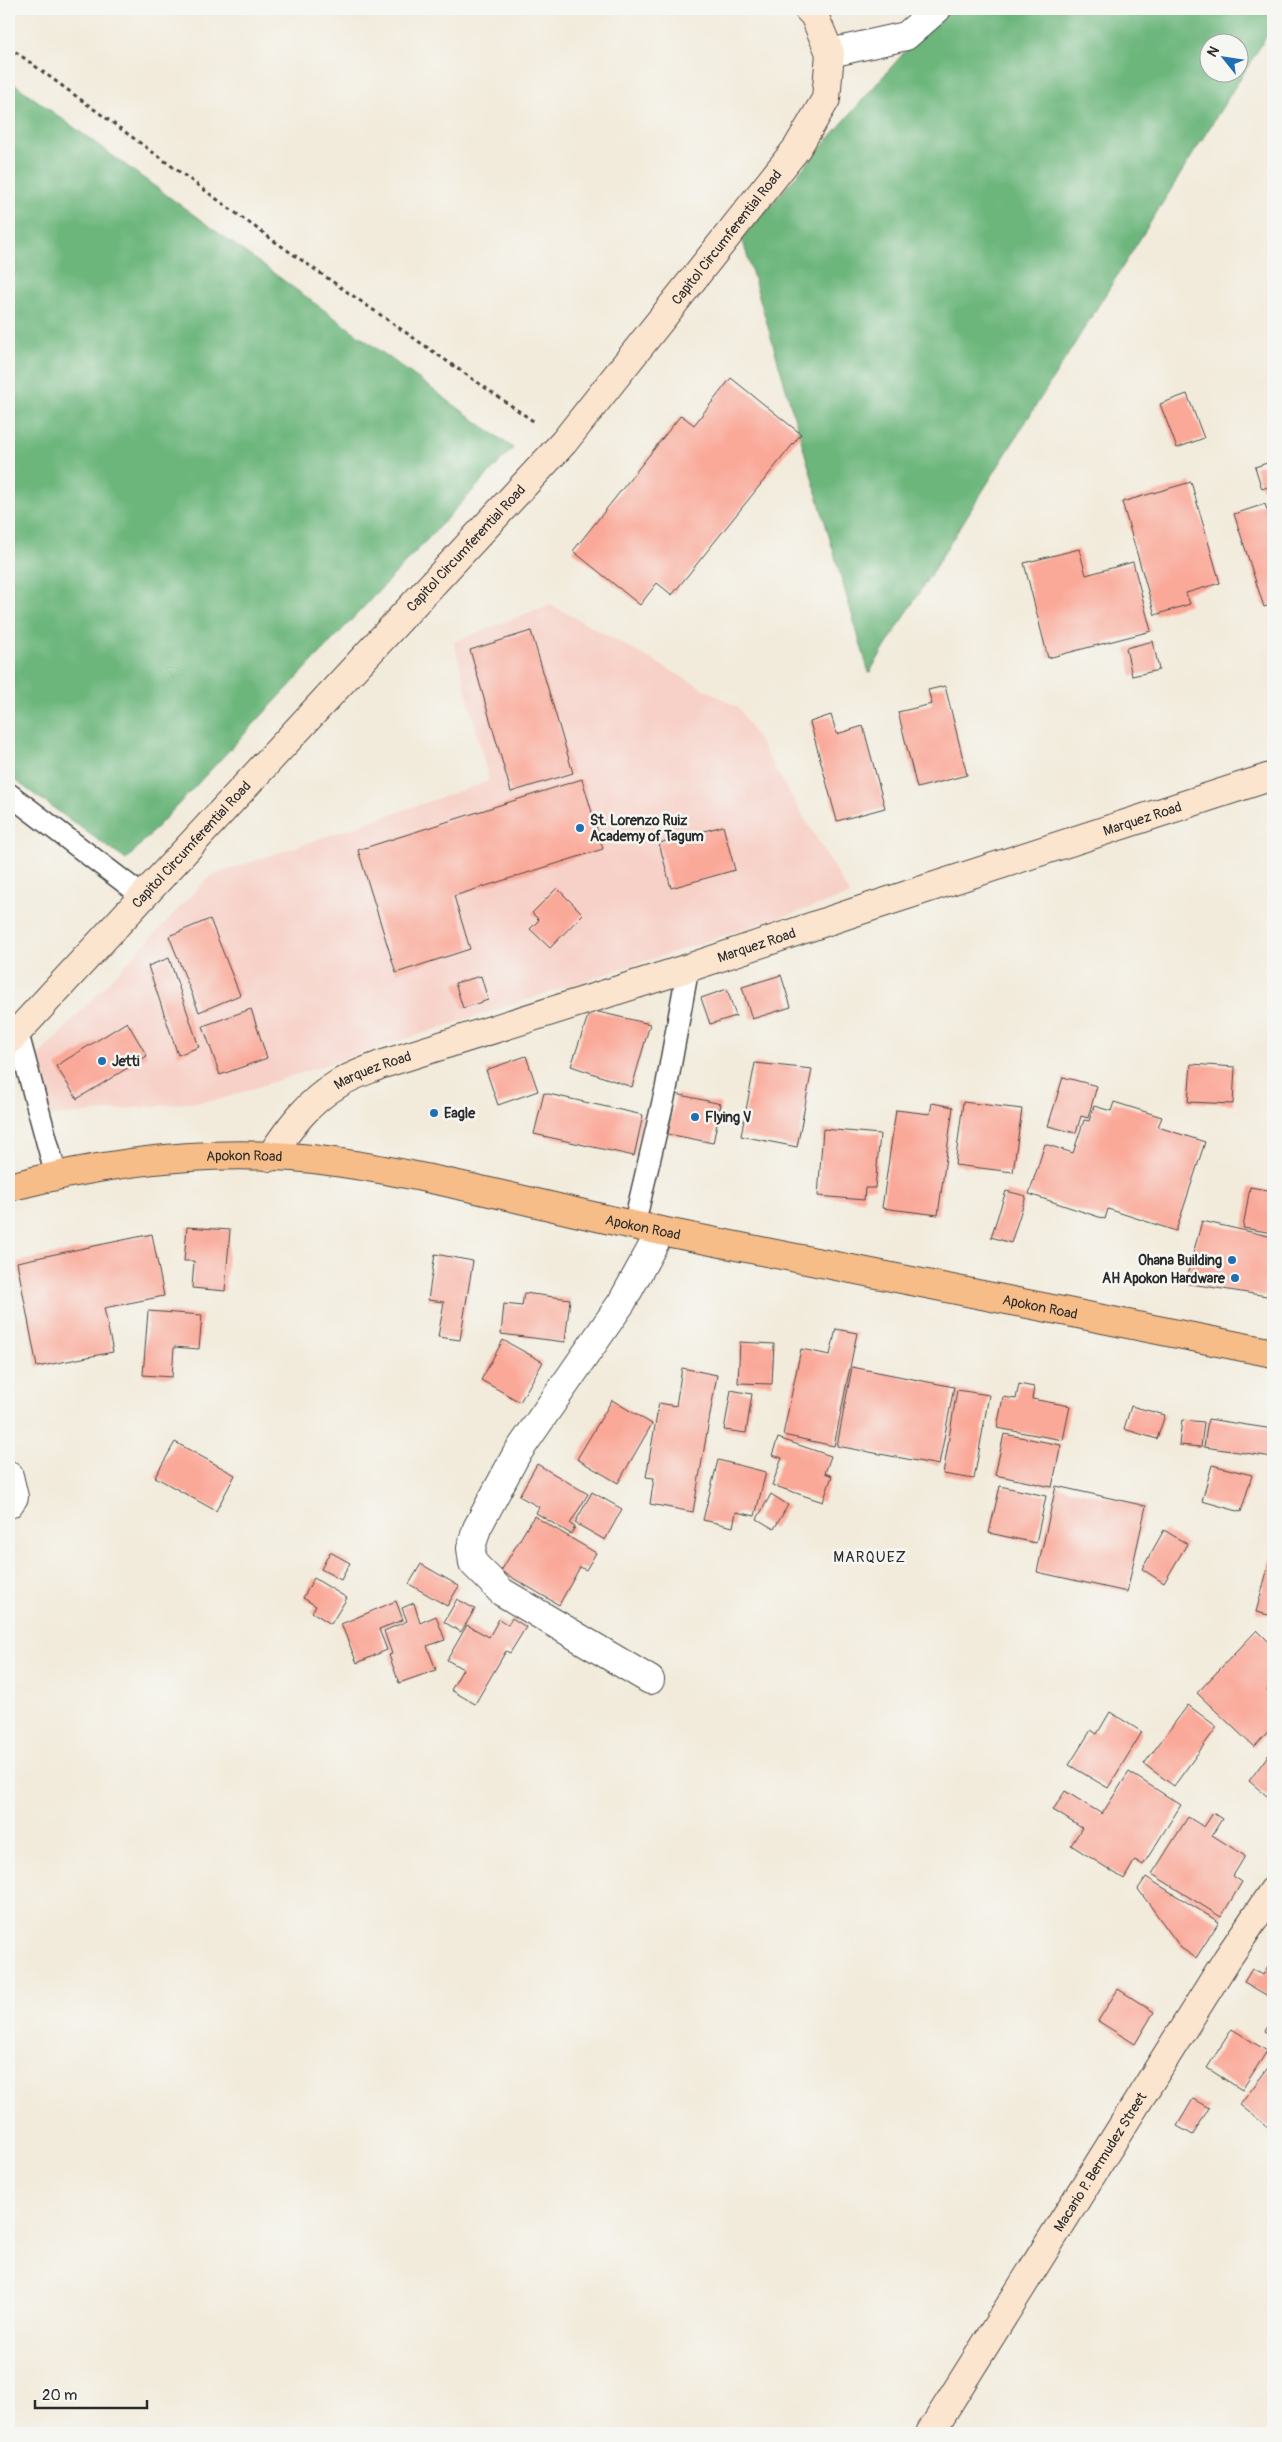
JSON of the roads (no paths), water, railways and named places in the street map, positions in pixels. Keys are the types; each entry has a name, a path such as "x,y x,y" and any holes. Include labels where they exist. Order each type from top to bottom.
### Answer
{"highway":[{"name":"Apokon Road","path":"9,1187 56,1175 160,1158 214,1156 332,1161 391,1171 661,1231 1273,1353"}],"main road":[{"name":"Capitol Circumferential Road","path":"13,1036 144,897 564,442 797,148 826,99 830,53 814,15 808,9"},
{"name":"Marquez Road","path":"270,1157 292,1124 315,1100 339,1083 380,1065 688,968 1273,776"},
{"name":"Macario P. Bermudez Street","path":"930,2433 1227,1959 1273,1891"}],"street":[{"path":"830,53 906,36 937,9"},
{"path":"650,1680 502,1592 473,1563 471,1548 477,1528 516,1455 617,1309 661,1231"},
{"path":"9,1476 14,1497 9,1504"}],"lane":[{"path":"9,794 144,897"},
{"path":"634,1225 666,1089 688,968"},
{"path":"13,1036 56,1175"}],"place":[{"name":"St. Lorenzo Ruiz Academy of Tagum","path":"580,828"},
{"name":"Jetti","path":"102,1061"},
{"name":"Eagle","path":"434,1113"},
{"name":"Flying V","path":"695,1117"},
{"name":"Ohana Building","path":"1232,1260"},
{"name":"AH Apokon Hardware","path":"1235,1278"}],"district":[{"name":"MARQUEZ","path":"870,1557"}]}
